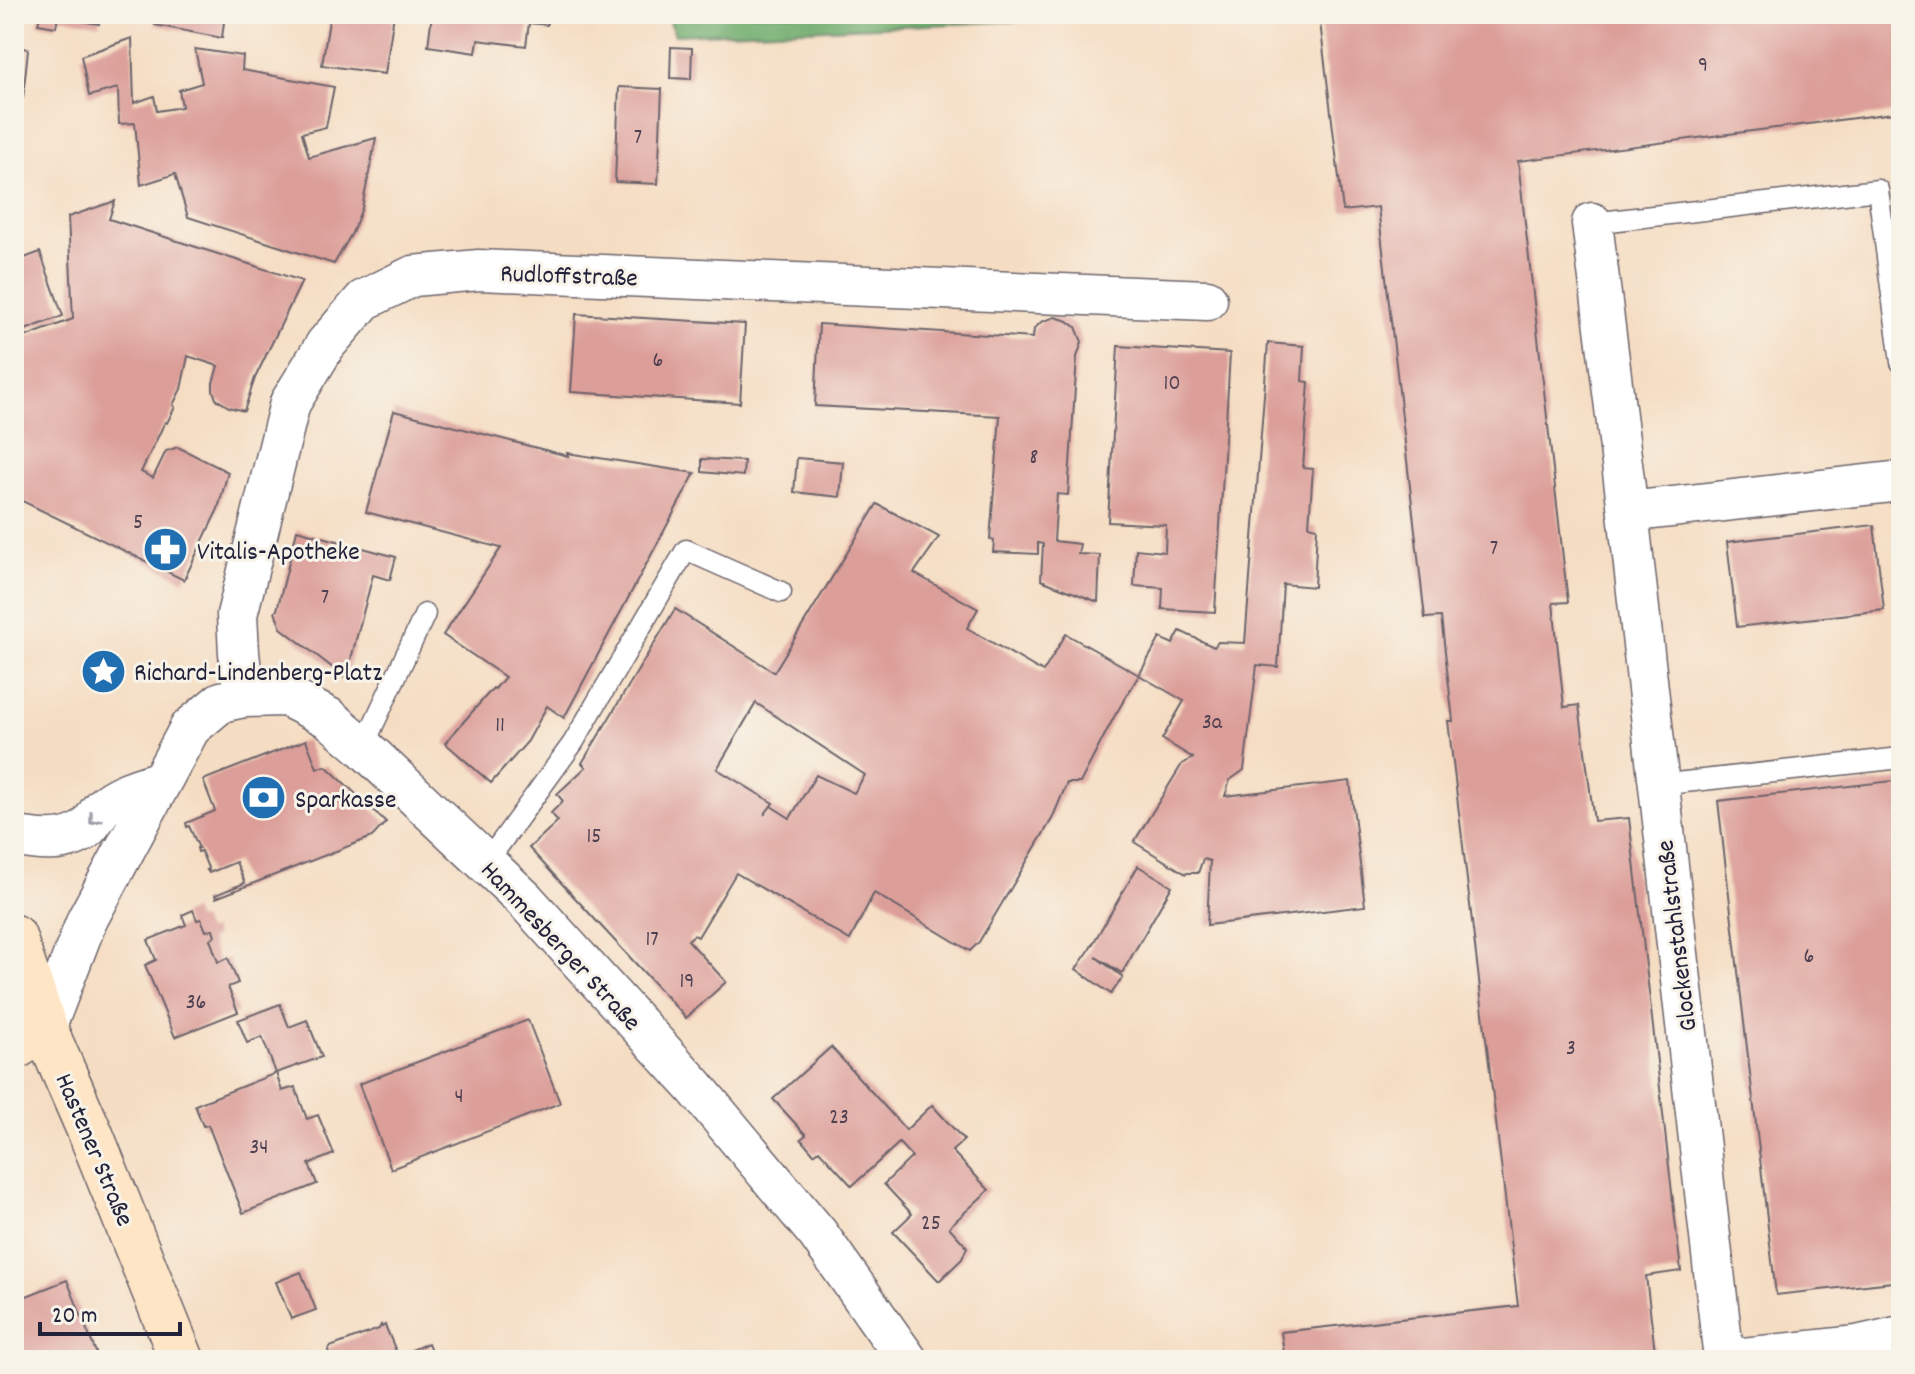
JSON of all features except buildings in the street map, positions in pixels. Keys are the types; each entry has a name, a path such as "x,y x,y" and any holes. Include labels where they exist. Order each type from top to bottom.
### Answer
{"main road":[{"name":"Hastener Straße","path":"14,937 30,1039 92,1137 182,1360"}],"street":[{"name":"Glockenstahlstraße","path":"1592,223 1628,512 1724,1360 1857,1346 1901,1336"},
{"name":"Rudloffstraße","path":"244,697 237,615 290,403 326,344 364,300 413,276 479,270 1207,300"},
{"path":"1628,512 1901,481"},
{"name":"Hammesberger Straße","path":"30,1039 87,920 190,728 221,702 244,697 286,696 329,718 363,747 524,899 705,1099 818,1234 907,1360"},
{"path":"14,836 44,841 66,838 87,829 103,807 125,794 160,781"}],"lane":[{"path":"1592,223 1878,190 1901,362"},
{"path":"486,863 573,743 686,550 781,592"},
{"path":"363,747 425,614"},
{"path":"1658,785 1901,758"}],"green space":[{"path":"667,14 1201,14 675,35"}],"place":[{"name":"Vitalis-Apotheke","path":"166,550"},
{"name":"Richard-Lindenberg-Platz","path":"103,671"},
{"name":"Sparkasse","path":"264,798"}]}
